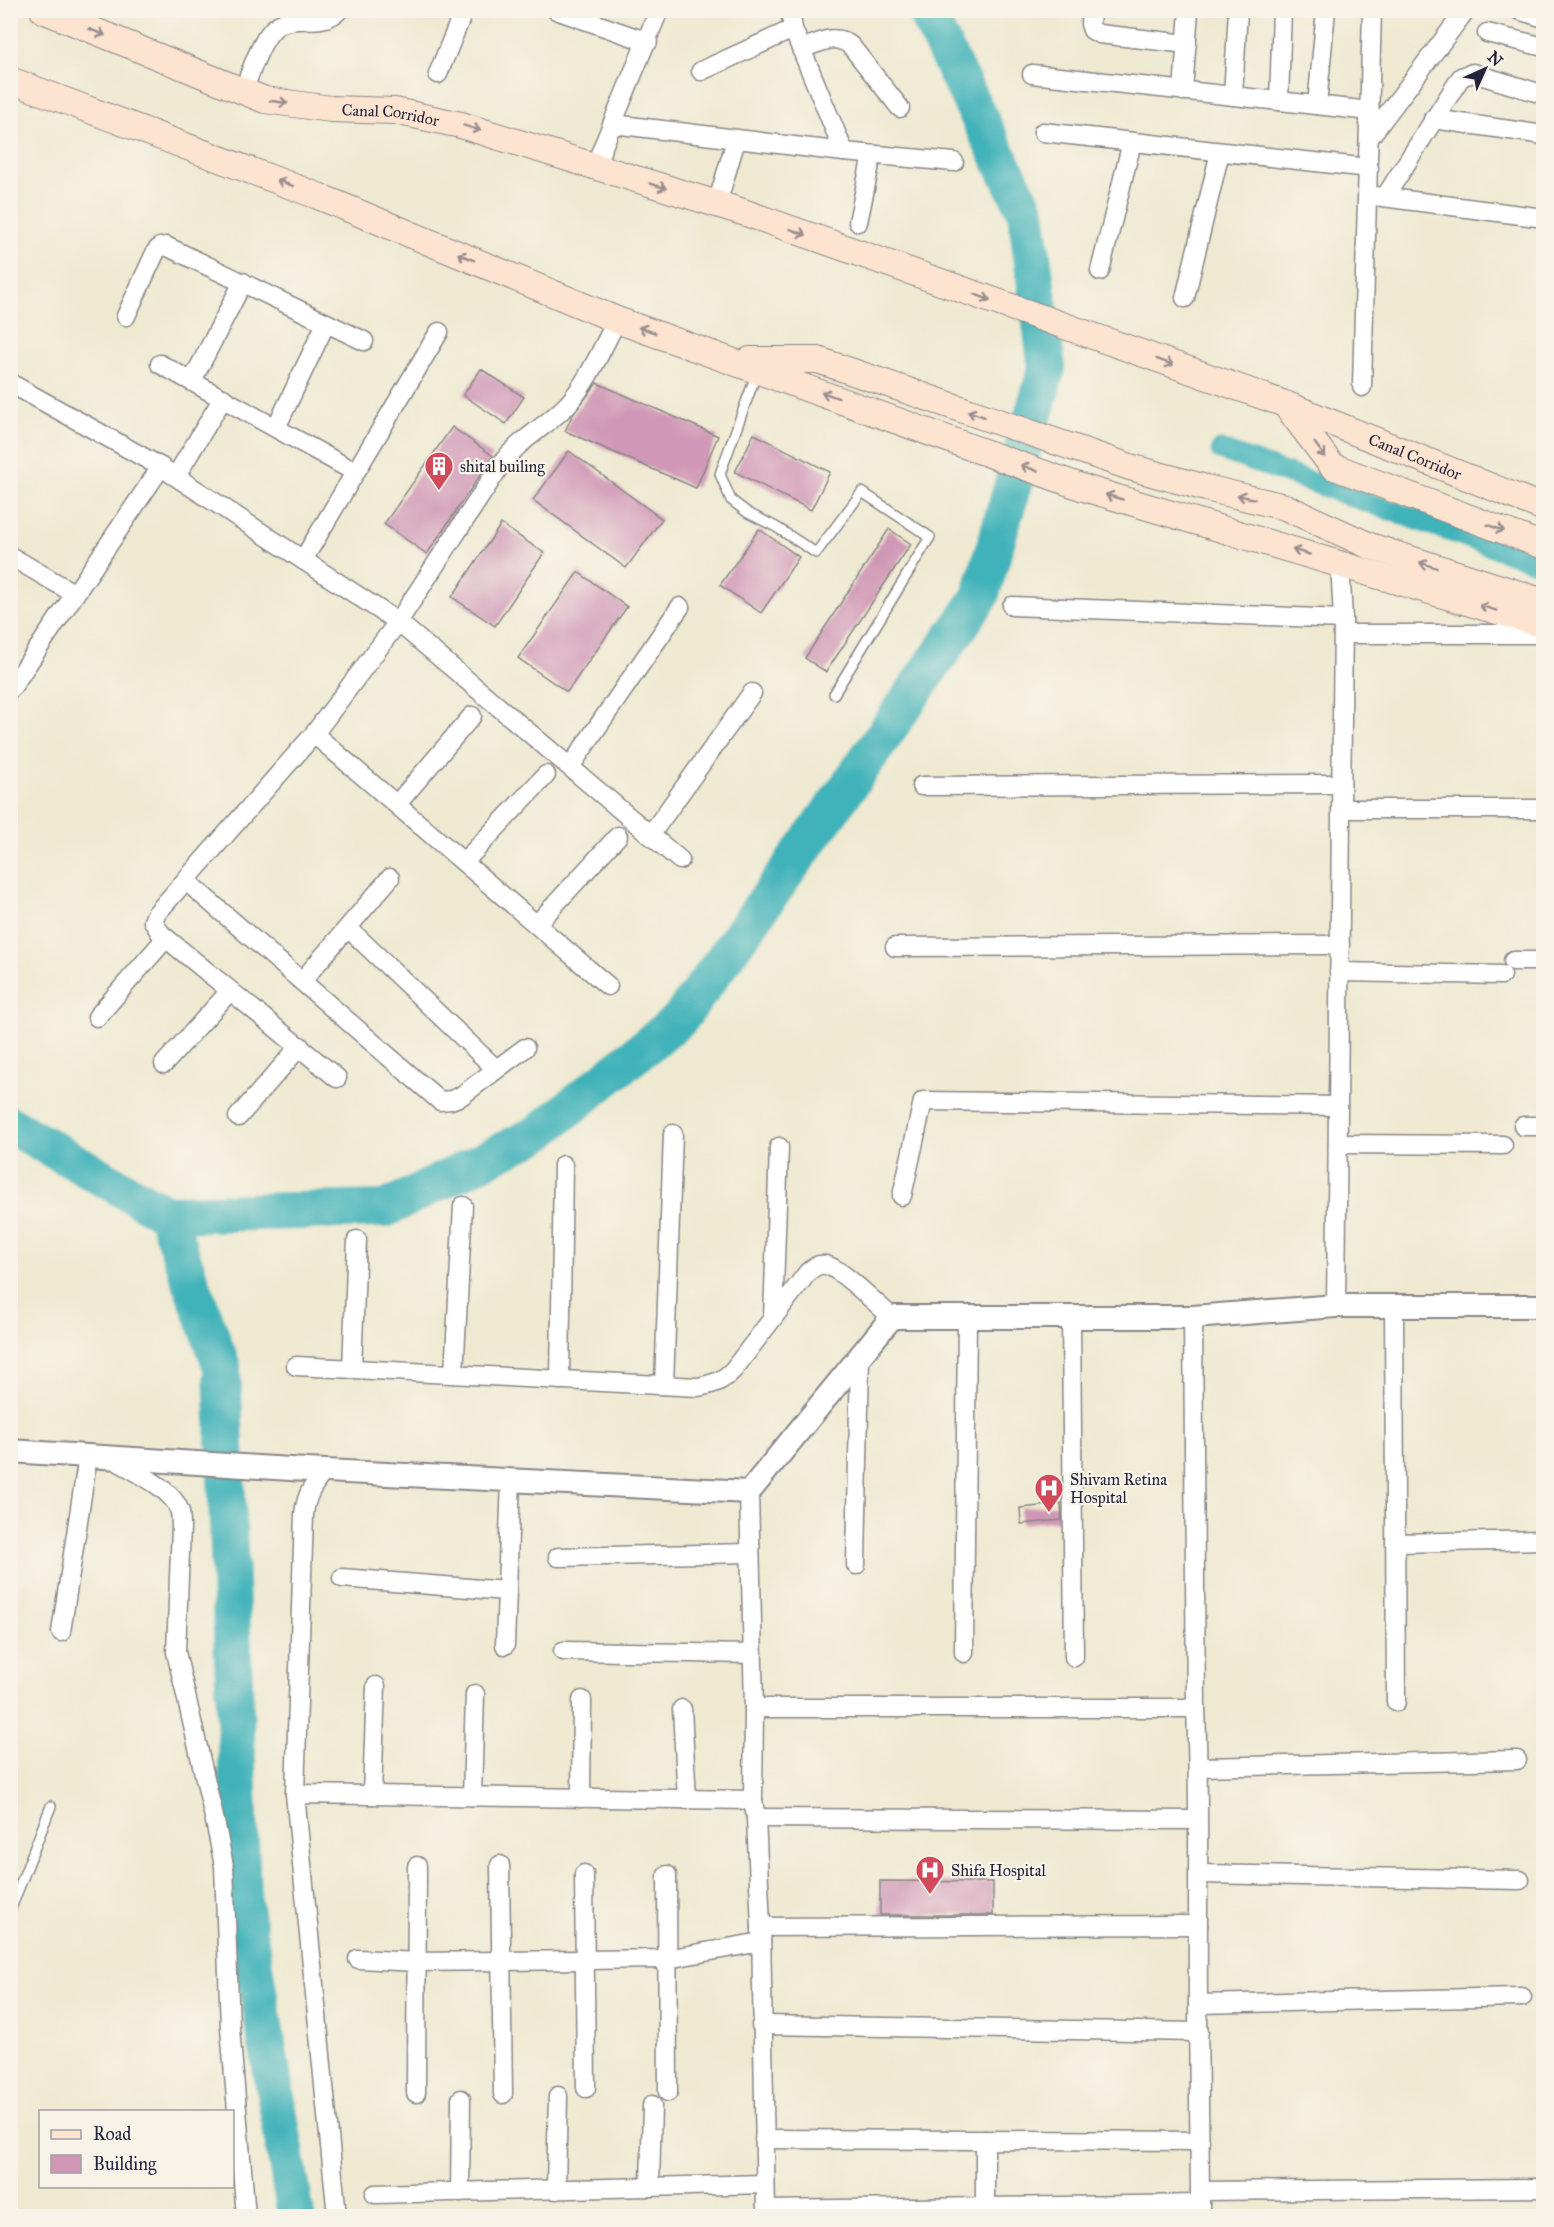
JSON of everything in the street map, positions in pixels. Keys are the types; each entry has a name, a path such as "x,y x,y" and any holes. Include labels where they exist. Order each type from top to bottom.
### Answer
{"main road":[{"name":"Canal Corridor","path":"43,10 265,100 331,109 395,111 461,125 743,212 1285,404 1544,508"},
{"path":"10,80 318,196 617,320 1084,488 1544,625"},
{"path":"731,360 818,360 1091,453 1206,488 1285,507 1370,546 1544,602"},
{"path":"1285,404 1332,466 1544,546"},
{"path":"1259,539 1285,507"}],"street":[{"path":"243,90 267,36 278,25 292,21 327,18 339,10"},
{"path":"438,74 464,10"},
{"path":"556,10 648,42"},
{"path":"595,166 648,42 659,10"},
{"path":"790,10 793,29 844,152"},
{"path":"1091,10 1090,24 1092,30 1099,34 1186,44"},
{"path":"1183,91 1189,10"},
{"path":"1233,96 1238,10"},
{"path":"1279,101 1282,10"},
{"path":"1317,105 1326,10"},
{"path":"1362,387 1376,196 1369,168 1372,10"},
{"path":"1369,138 1466,10"},
{"path":"1518,10 1544,18"},
{"path":"701,71 793,29"},
{"path":"1487,33 1544,47"},
{"path":"801,49 836,38 844,40 900,108"},
{"path":"1376,196 1433,119 1455,84 1466,74 1473,73 1542,94"},
{"path":"1032,74 1370,111"},
{"path":"1433,119 1544,135"},
{"path":"613,124 736,140 954,162"},
{"path":"1043,132 1369,168"},
{"path":"717,204 736,140"},
{"path":"1100,272 1132,142"},
{"path":"1185,298 1220,152"},
{"path":"858,222 872,154"},
{"path":"1376,196 1544,218"},
{"path":"126,316 160,247 174,248 364,341"},
{"path":"192,381 243,282"},
{"path":"337,1078 166,938 156,928 153,921 162,906 314,734 398,622 506,458 517,446 559,413 576,394 617,320"},
{"path":"276,428 326,322"},
{"path":"303,560 439,332"},
{"path":"160,364 355,472"},
{"path":"10,383 169,472 398,622 680,860"},
{"path":"10,690 75,594 223,398"},
{"path":"10,556 75,594"},
{"path":"1336,1306 1343,627 1340,563"},
{"path":"1012,606 1343,627 1544,634"},
{"path":"570,766 680,608"},
{"path":"651,834 752,693"},
{"path":"397,804 472,716"},
{"path":"314,734 608,986"},
{"path":"464,862 546,775"},
{"path":"921,786 1341,784"},
{"path":"1341,809 1544,809"},
{"path":"537,924 618,836"},
{"path":"302,981 390,878"},
{"path":"186,881 440,1101 461,1096 525,1048"},
{"path":"348,928 496,1069"},
{"path":"97,1017 166,938"},
{"path":"895,947 1340,945"},
{"path":"1339,972 1507,968 1544,961"},
{"path":"164,1064 230,991"},
{"path":"238,1117 300,1046"},
{"path":"902,1196 923,1101 1338,1106"},
{"path":"1523,1126 1544,1126"},
{"path":"664,1385 674,1134"},
{"path":"1338,1144 1503,1145"},
{"path":"773,1317 779,1147"},
{"path":"560,1380 563,1165"},
{"path":"454,1374 464,1206"},
{"path":"352,1369 357,1240"},
{"path":"297,1366 698,1387 714,1384 724,1380 734,1370 808,1272 818,1265 826,1265 840,1273 892,1317 1193,1317 1336,1306 1544,1306"},
{"path":"1395,1306 1395,1702"},
{"path":"892,1317 748,1492 754,1708 754,1809 761,1935 766,2213 985,2212 1544,2188"},
{"path":"964,1653 967,1317"},
{"path":"1071,1317 1074,1657"},
{"path":"1193,1317 1196,1708 1199,1767 1197,1820 1200,1874 1198,1925 1200,2204"},
{"path":"856,1565 860,1355"},
{"path":"10,1451 315,1470 748,1492"},
{"path":"62,1632 88,1456"},
{"path":"112,1458 168,1494 180,1511 176,1652 224,1866 230,2028 246,2217"},
{"path":"315,1470 306,1498 304,1514 295,1794 337,2217"},
{"path":"505,1645 511,1479"},
{"path":"1395,1543 1544,1540"},
{"path":"558,1557 750,1553"},
{"path":"342,1578 507,1591"},
{"path":"563,1652 752,1654"},
{"path":"372,1795 376,1686"},
{"path":"472,1796 475,1694"},
{"path":"581,1798 582,1700"},
{"path":"754,1708 1196,1708"},
{"path":"682,1709 687,1800"},
{"path":"1199,1767 1517,1760"},
{"path":"295,1794 687,1800 754,1809 1197,1820"},
{"path":"500,1865 503,2094"},
{"path":"416,2093 417,1866"},
{"path":"584,1874 586,2088"},
{"path":"1200,1874 1520,1880"},
{"path":"667,1875 668,2092"},
{"path":"358,1959 417,1962 667,1959 761,1935 1198,1925"},
{"path":"1198,2004 1522,1997"},
{"path":"761,2025 1199,2032"},
{"path":"556,2190 558,2096"},
{"path":"460,2192 461,2099"},
{"path":"650,2187 652,2105"},
{"path":"764,2139 1200,2141"},
{"path":"985,2140 985,2212"},
{"path":"375,2194 765,2184"}],"lane":[{"path":"758,370 720,474 731,500 748,513 776,527 816,553 862,492 930,537 834,694"},
{"path":"10,1911 51,1806"}],"building":[{"path":"481,369 524,397 506,424 463,395"},
{"path":"597,383 718,436 696,488 565,431 572,416"},
{"name":"shital builing","path":"452,427 493,456 427,554 384,524"},
{"path":"754,434 830,472 811,510 735,472"},
{"path":"569,451 662,519 626,568 533,500"},
{"path":"501,524 544,553 495,626 452,597"},
{"path":"759,529 799,557 761,613 720,585"},
{"path":"889,529 911,544 826,672 805,658"},
{"path":"578,572 627,607 567,692 518,658"},
{"path":"1061,1504 1062,1520 1021,1524 1020,1508"},
{"path":"880,1881 993,1882 993,1915 880,1915"}],"waterway":[{"path":"166,1214 385,1209 537,1134 680,1019 835,805 980,597 1047,368 1026,211 925,10"},
{"path":"1221,450 1544,565"},
{"path":"10,1125 166,1214 222,1367 242,1895 296,2216"}],"place":[{"name":"shital builing","path":"439,492"},
{"name":"Shivam Retina Hospital","path":"1049,1514"},
{"name":"Shifa Hospital","path":"930,1896"}]}
